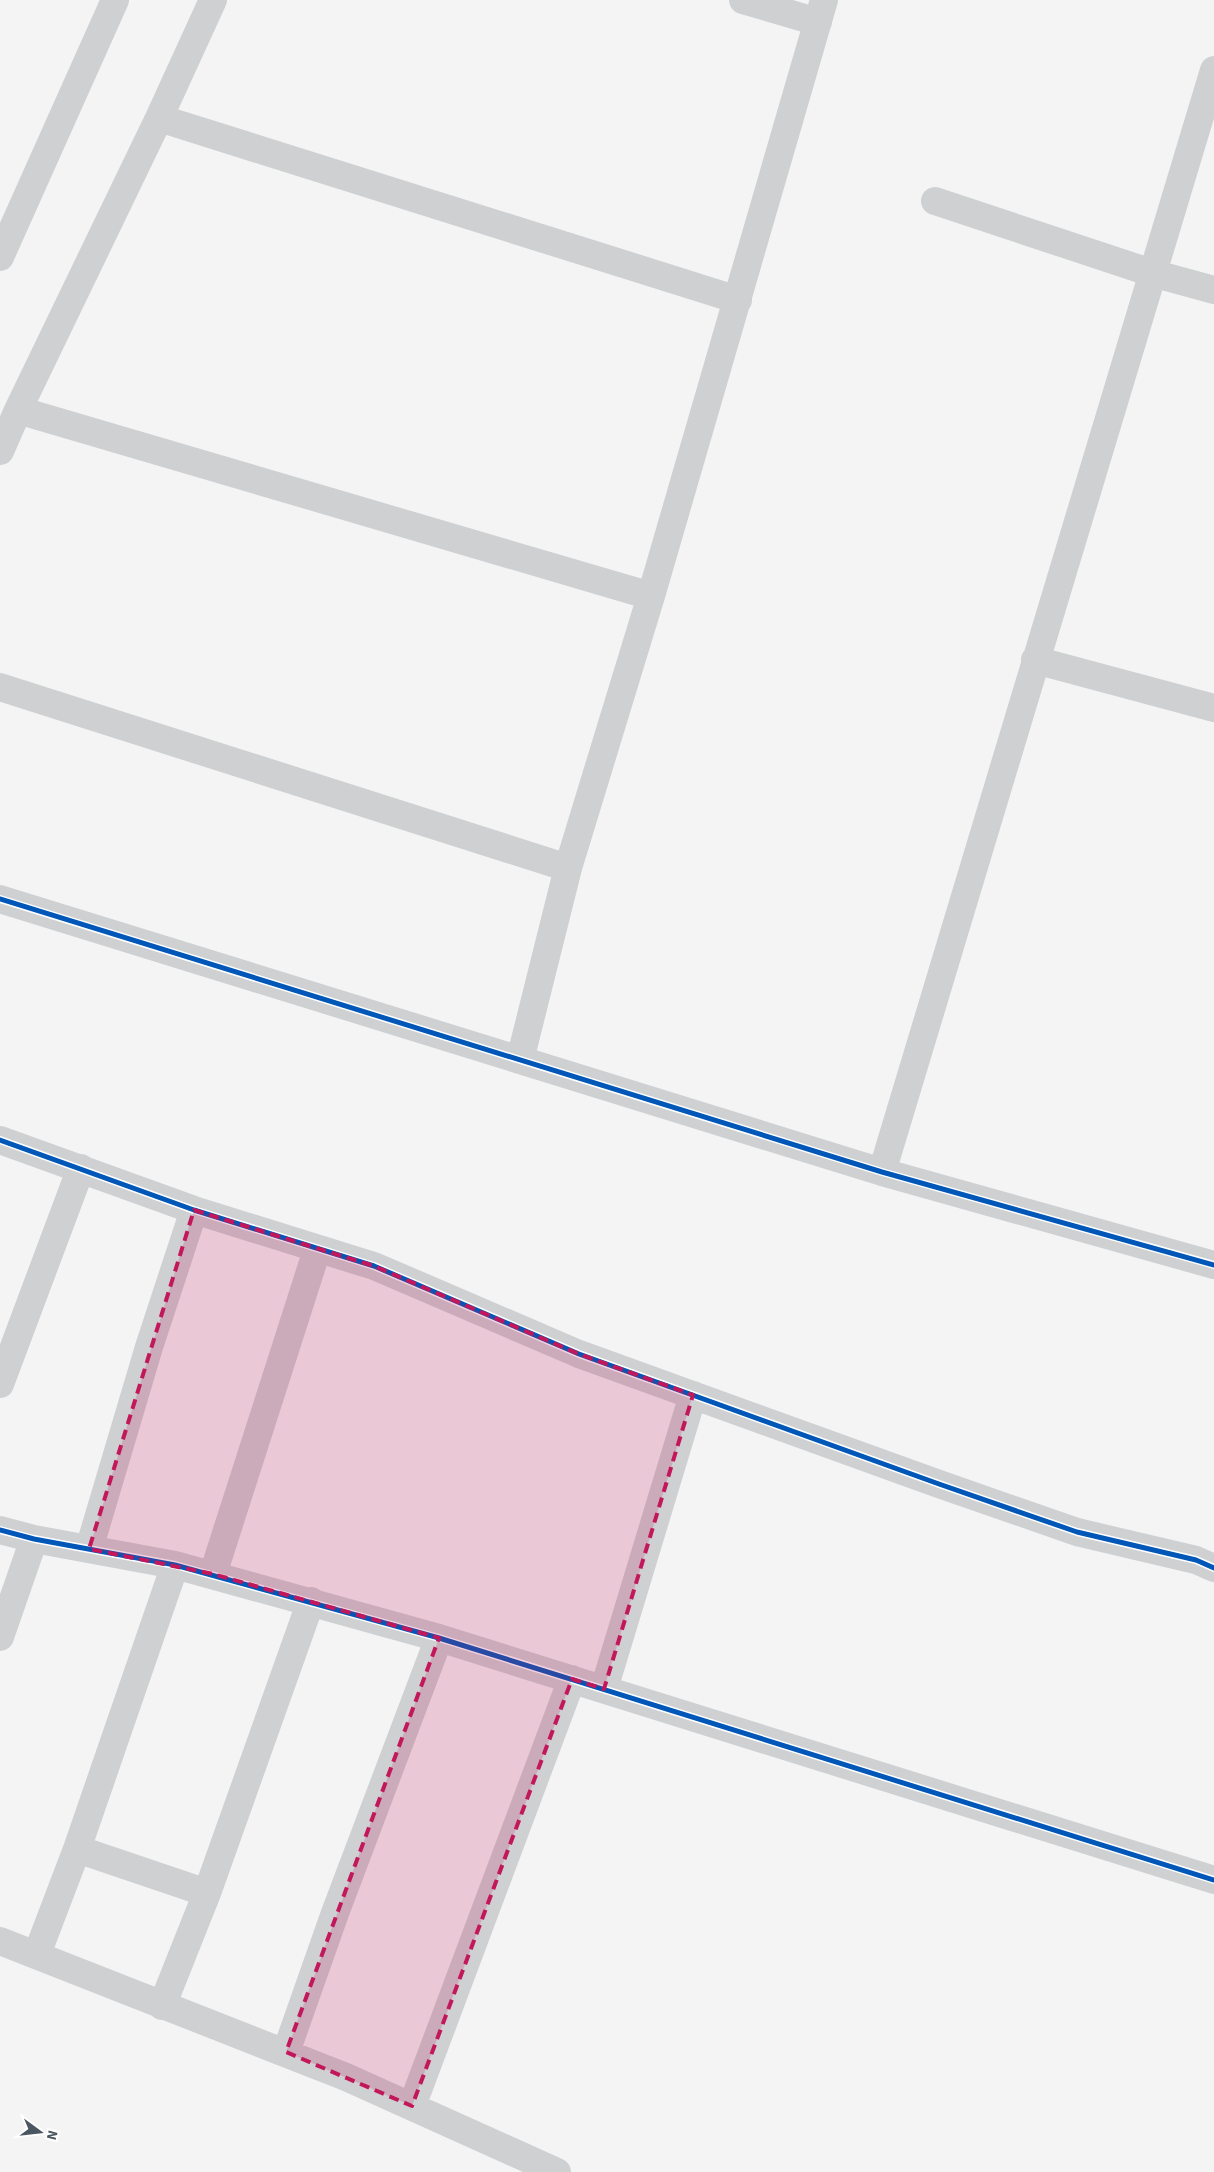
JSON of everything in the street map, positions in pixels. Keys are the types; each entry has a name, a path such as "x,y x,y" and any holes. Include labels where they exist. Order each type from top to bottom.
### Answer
{"street":[{"path":"3,244 115,0"},
{"path":"0,451 159,118 213,0"},
{"path":"520,1060 568,868 651,596 821,11 743,0"},
{"path":"882,1172 1214,70"},
{"path":"159,118 738,300"},
{"path":"935,201 1152,273 1214,290"},
{"path":"18,410 651,596"},
{"path":"1035,660 1214,708"},
{"path":"0,687 568,868"},
{"path":"0,899 882,1172 1214,1264"},
{"path":"0,1140 194,1210 374,1266 579,1354 1077,1532 1196,1560 1214,1568"},
{"path":"0,1384 81,1168"},
{"path":"89,1549 149,1347 194,1210"},
{"path":"212,1574 318,1250"},
{"path":"604,1689 693,1396"},
{"path":"0,1530 34,1539 175,1565 311,1601 572,1679 1214,1880"},
{"path":"0,1637 34,1539"},
{"path":"37,1954 77,1849 175,1565"},
{"path":"162,2006 207,1894 311,1601"},
{"path":"286,2052 335,1913 439,1638"},
{"path":"412,2106 572,1679"},
{"path":"77,1849 207,1894"},
{"path":"0,1941 37,1954 162,2006 286,2052 412,2106 557,2172"}],"highlighted area":[{"path":"194,1210 374,1266 579,1354 693,1395 604,1689 572,1679 412,2106 286,2052 439,1638 213,1574 89,1549"}],"cycle path":[{"path":"0,899 882,1172 1214,1265"},
{"path":"0,1140 194,1210 374,1266 579,1354 939,1484 1077,1532 1196,1560 1214,1568"},
{"path":"0,1530 34,1539 175,1565 439,1638 1214,1880"}]}
